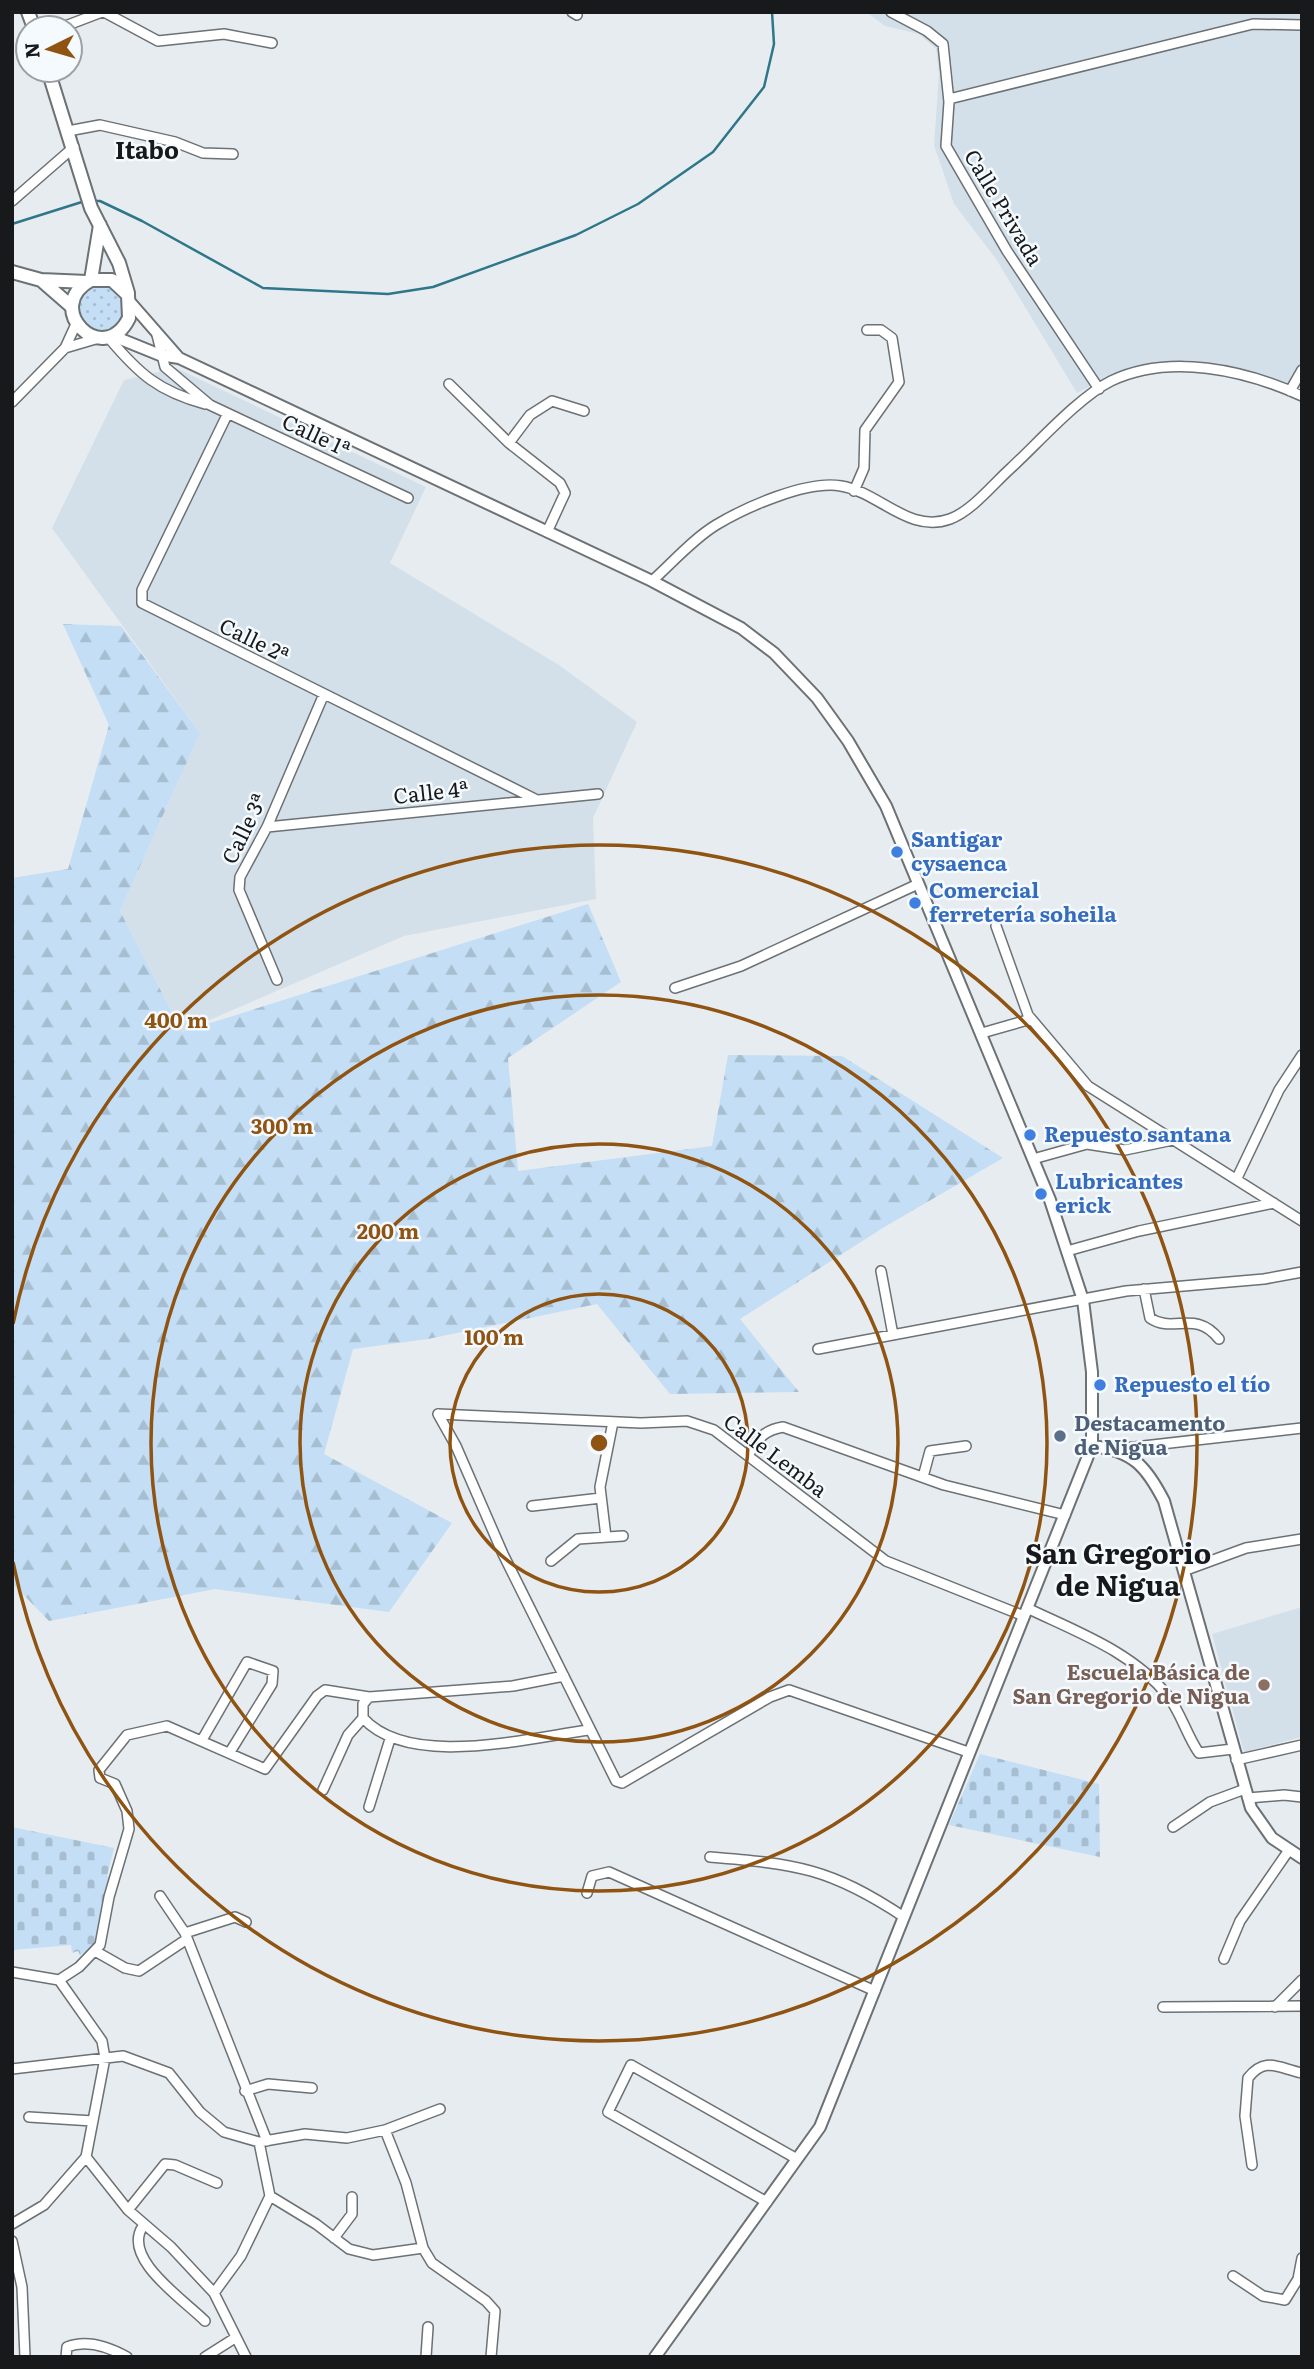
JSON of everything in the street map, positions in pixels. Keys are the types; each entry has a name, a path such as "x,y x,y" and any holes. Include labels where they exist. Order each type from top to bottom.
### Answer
{"main road":[{"path":"53,84 74,147 82,183 91,208 100,225 119,263 129,299 126,326 107,337 85,333 76,324 72,307 79,288 89,281 100,225"},
{"path":"12,272 41,280 112,281 129,299"},
{"path":"41,280 72,307"}],"street":[{"path":"84,19 103,12 158,41 224,34 272,43"},
{"name":"Calle Privada","path":"891,12 928,31 943,44 949,99 946,146 1007,251 1099,390"},
{"path":"949,99 1254,24 1302,25"},
{"path":"68,131 100,125 175,142 203,153 219,156 233,154"},
{"path":"12,201 74,147"},
{"path":"129,299 179,358"},
{"path":"12,402 65,348 76,324"},
{"path":"855,491 864,468 865,430 899,382 897,352 892,338 881,330 867,330"},
{"name":"Calle 1ª","path":"157,335 160,355 168,371 210,405 408,498"},
{"path":"65,348 107,337 160,355 179,358 652,581 741,628 774,653 817,698 870,776 982,1033 1033,1159 1083,1300 1092,1372 1092,1446 820,2127 655,2357"},
{"name":"Calle 1ª","path":"107,337 151,383 182,397 210,405"},
{"path":"652,581 715,526 739,514 817,485 843,486 886,504 909,519 928,522 951,519 1099,390 1125,377 1183,366 1227,371 1302,396"},
{"path":"1290,391 1302,370"},
{"path":"449,384 509,443 560,483 565,493 547,532"},
{"path":"509,443 530,415 552,401 584,411"},
{"name":"Calle 2ª","path":"227,415 142,590 142,603 537,800"},
{"name":"Calle 3ª","path":"277,980 239,890 240,877 267,827 324,694"},
{"name":"Calle 4ª","path":"267,827 598,794"},
{"path":"675,988 741,966 918,884"},
{"path":"996,926 1031,1019 1088,1086 1302,1221"},
{"path":"982,1033 1031,1019"},
{"path":"1237,1178 1279,1090 1302,1055"},
{"path":"1033,1159 1087,1144 1125,1150 1173,1140"},
{"path":"1067,1251 1139,1231 1274,1203"},
{"path":"881,1271 893,1335"},
{"path":"818,1349 1144,1289 1264,1279 1302,1272"},
{"path":"1144,1289 1150,1318 1159,1324 1194,1322 1209,1327 1219,1339"},
{"name":"Calle Lemba","path":"564,1676 503,1554 456,1446 438,1414 613,1422 687,1421 714,1430 749,1454 771,1474 886,1561 1026,1612 1126,1657 1152,1678 1170,1698 1199,1753 1234,1754"},
{"path":"606,1537 601,1498 613,1422"},
{"path":"749,1454 757,1439 771,1429 783,1427 922,1478 1065,1515"},
{"path":"1092,1446 1117,1449 1302,1428"},
{"path":"922,1478 930,1451 966,1446"},
{"path":"1117,1449 1135,1459 1151,1476 1164,1501 1186,1570 1247,1794 1272,1838 1302,1858"},
{"path":"532,1506 601,1498"},
{"path":"551,1561 578,1539 623,1536"},
{"path":"1186,1570 1246,1548 1302,1539"},
{"path":"202,1740 247,1661 273,1671 272,1684 230,1752"},
{"path":"12,1972 59,1980 79,1968 100,1945 109,1897 129,1829 127,1811 115,1784 100,1778 99,1770 127,1735 167,1726 230,1752 258,1769 265,1769 317,1696 325,1690 369,1697 513,1686 564,1676 616,1781 622,1783 770,1697 789,1690 968,1752"},
{"path":"323,1790 348,1735 363,1718 363,1704 369,1697"},
{"path":"363,1718 374,1730 390,1739 459,1747 589,1730"},
{"path":"369,1807 390,1739"},
{"path":"1234,1754 1302,1745"},
{"path":"1173,1827 1210,1802 1247,1794 1302,1797"},
{"path":"1224,1958 1240,1921 1289,1850"},
{"path":"710,1857 811,1868 850,1884 904,1917"},
{"path":"587,1893 592,1876 609,1872 875,1991"},
{"path":"160,1896 186,1936 263,2141 270,2196 241,2256 214,2293"},
{"path":"95,1951 125,1968 139,1971 186,1936 236,1917 246,1922"},
{"path":"12,2224 44,2205 86,2157 93,2121 105,2058 102,2040 59,1980"},
{"path":"1275,2007 1302,1980"},
{"path":"1163,2007 1302,2006"},
{"path":"12,2069 123,2056 169,2073 200,2112 224,2132 263,2141 305,2134 346,2138 386,2130 440,2109"},
{"path":"1252,2165 1245,2116 1248,2078 1261,2065 1268,2064 1302,2073"},
{"path":"766,2202 608,2112 631,2065 797,2159"},
{"path":"245,2091 268,2084 312,2088"},
{"path":"29,2117 93,2121"},
{"path":"386,2130 406,2183 423,2248 432,2263 486,2301 495,2312 491,2357"},
{"path":"86,2157 128,2210 171,2247 214,2293 246,2357"},
{"path":"128,2210 165,2164 175,2165 217,2183"},
{"path":"270,2196 349,2249 373,2255 423,2248"},
{"path":"334,2238 352,2214 352,2197"},
{"path":"144,2226 138,2233 137,2247 144,2264 205,2320"},
{"path":"12,2241 22,2287 25,2357"},
{"path":"1233,2276 1263,2296 1285,2300 1298,2279 1302,2258"},
{"path":"426,2357 428,2327"},
{"path":"205,2357 235,2339"},
{"path":"65,2357 67,2347 97,2344 127,2357"}],"shaded area":[{"path":"866,12 1302,12 1302,390 1223,364 1186,360 1111,375 1077,393 996,259 954,204 934,145 939,74 936,49 919,34 885,26"},
{"path":"176,368 426,487 390,563 559,665 637,722 593,818 596,899 404,936 182,1032 120,911 200,733 52,528 124,380"},
{"name":"Escuela Básica de San Gregorio de Nigua","path":"1302,1607 1302,1737 1244,1752 1212,1634"}],"green space":[{"path":"108,283 127,302 121,327 98,335 79,321 78,298 90,285"},
{"path":"63,624 121,626 200,733 120,911 182,1032 588,904 621,982 508,1058 518,1171 712,1146 728,1055 842,1056 1003,1158 886,1226 740,1319 799,1392 670,1394 597,1304 428,1339 353,1349 324,1454 452,1523 389,1612 215,1589 49,1621 12,1583 12,878 68,869 109,725"},
{"path":"980,1754 1099,1784 1100,1857 949,1825"},
{"path":"12,1827 114,1848 107,1876 112,1877 97,1944 80,1955 78,1951 72,1953 71,1945 12,1950"}],"waterway":[{"path":"92,201 100,201 142,221 263,288 388,294 433,287 576,235 638,204 713,152 764,87 774,44 772,12"},
{"path":"12,224 85,201"}],"place":[{"name":"Santigar cysaenca","path":"897,852"},
{"name":"Comercial ferretería soheila","path":"915,903"},
{"name":"Repuesto santana","path":"1030,1135"},
{"name":"Lubricantes erick","path":"1041,1194"},
{"name":"Repuesto el tío","path":"1100,1385"},
{"name":"Destacamento de Nigua","path":"1060,1436"},
{"name":"Escuela Básica de San Gregorio de Nigua","path":"1264,1685"}],"district":[{"name":"Itabo","path":"147,151"},
{"name":"San Gregorio de Nigua","path":"1118,1570"}]}
